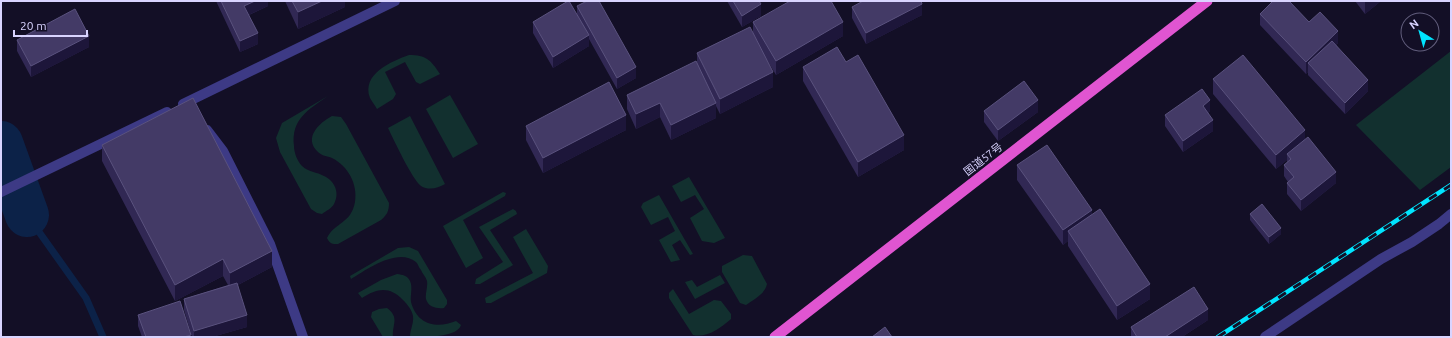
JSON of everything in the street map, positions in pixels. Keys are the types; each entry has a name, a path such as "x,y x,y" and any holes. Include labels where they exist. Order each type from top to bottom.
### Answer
{"highway":[{"name":"国道57号","path":"775,337 1207,1"}],"street":[{"path":"1,192 189,105 395,1"},
{"path":"201,120 223,151 270,244 303,337"},
{"path":"1265,337 1381,259 1434,228 1451,214"}],"green space":[{"path":"1451,51 1451,167 1420,190 1356,125"},
{"path":"409,55 420,56 428,59 440,74 420,84 416,82 405,62 385,72 396,94 393,99 377,109 370,98 368,90 374,75 394,61"},
{"path":"450,95 478,144 453,158 426,109"},
{"path":"328,96 302,116 295,129 294,137 295,151 300,164 307,170 328,178 334,184 337,196 336,200 330,208 322,214 311,209 280,152 276,138 282,123"},
{"path":"332,116 341,117 346,124 389,203 387,213 381,220 338,244 331,243 327,238 334,229 350,215 355,202 355,189 351,176 343,166 338,161 320,153 314,147 312,141 314,131"},
{"path":"410,116 445,184 439,187 424,188 417,182 403,159 388,128"},
{"path":"689,177 725,238 714,243 702,241 690,218 704,209 695,195 681,202 672,186"},
{"path":"503,192 506,193 505,196 463,220 483,258 466,268 443,226"},
{"path":"659,195 693,254 690,255 680,240 672,245 680,260 671,262 659,240 675,231 668,217 651,225 641,207 643,203"},
{"path":"513,209 517,214 490,230 513,265 480,284 475,284 476,279 503,262 479,227"},
{"path":"526,229 548,266 547,273 491,303 486,303 485,298 533,273 513,237"},
{"path":"409,247 418,251 447,300 447,304 444,308 433,307 427,302 427,281 417,263 409,258 400,257 383,261 351,279 350,276 398,248"},
{"path":"743,255 752,256 767,284 762,293 746,305 740,303 722,272 722,266"},
{"path":"397,274 406,276 410,281 411,302 418,316 435,325 442,325 456,321 461,325 458,329 447,335 410,337 413,316 408,305 398,295 393,292 383,290 373,292 362,298 358,293 381,280"},
{"path":"720,275 725,283 695,299 685,282 692,280 697,287"},
{"path":"673,289 689,314 714,300 721,301 731,314 731,319 709,334 698,336 693,335 669,298 669,293"},
{"path":"387,308 394,318 393,337 383,337 371,317 372,312"}],"building":[{"path":"221,1 255,1 244,6 258,33 240,41"},
{"path":"292,1 322,1 298,12"},
{"path":"568,1 589,35 553,57 533,22"},
{"path":"587,1 599,1 636,67 617,78 577,6"},
{"path":"733,1 759,1 761,4 742,16"},
{"path":"790,1 831,1 843,22 776,61 753,22"},
{"path":"863,1 921,1 922,4 866,33 852,7"},
{"path":"1273,1 1289,1 1309,22 1320,12 1338,31 1306,62 1260,14"},
{"path":"75,9 89,36 31,66 17,40"},
{"path":"750,27 773,72 720,99 697,53"},
{"path":"1332,41 1368,80 1345,103 1308,63"},
{"path":"837,47 846,62 858,55 904,135 858,162 803,67"},
{"path":"1243,55 1305,130 1276,155 1213,79"},
{"path":"696,61 716,103 671,125 660,103 636,114 627,95"},
{"path":"1024,81 1038,100 998,130 984,111"},
{"path":"609,82 626,115 543,158 526,126"},
{"path":"1202,89 1210,100 1203,106 1213,120 1183,141 1165,115"},
{"path":"193,98 272,251 230,273 223,259 175,285 102,145"},
{"path":"1308,137 1336,172 1301,200 1287,183 1294,177 1284,165 1291,159 1287,154"},
{"path":"1047,145 1092,210 1063,230 1017,165"},
{"path":"1262,204 1281,228 1269,237 1250,214"},
{"path":"1100,209 1150,284 1117,306 1068,231"},
{"path":"237,283 247,315 194,331 184,299"},
{"path":"1194,287 1208,309 1165,337 1137,337 1131,327"},
{"path":"180,301 191,335 184,337 146,337 138,315"},
{"path":"885,327 892,337 872,337"}],"waterway":[{"path":"1,143 27,215"},
{"path":"27,215 86,298 103,337"}],"railway":[{"path":"1218,337 1451,185"}]}
